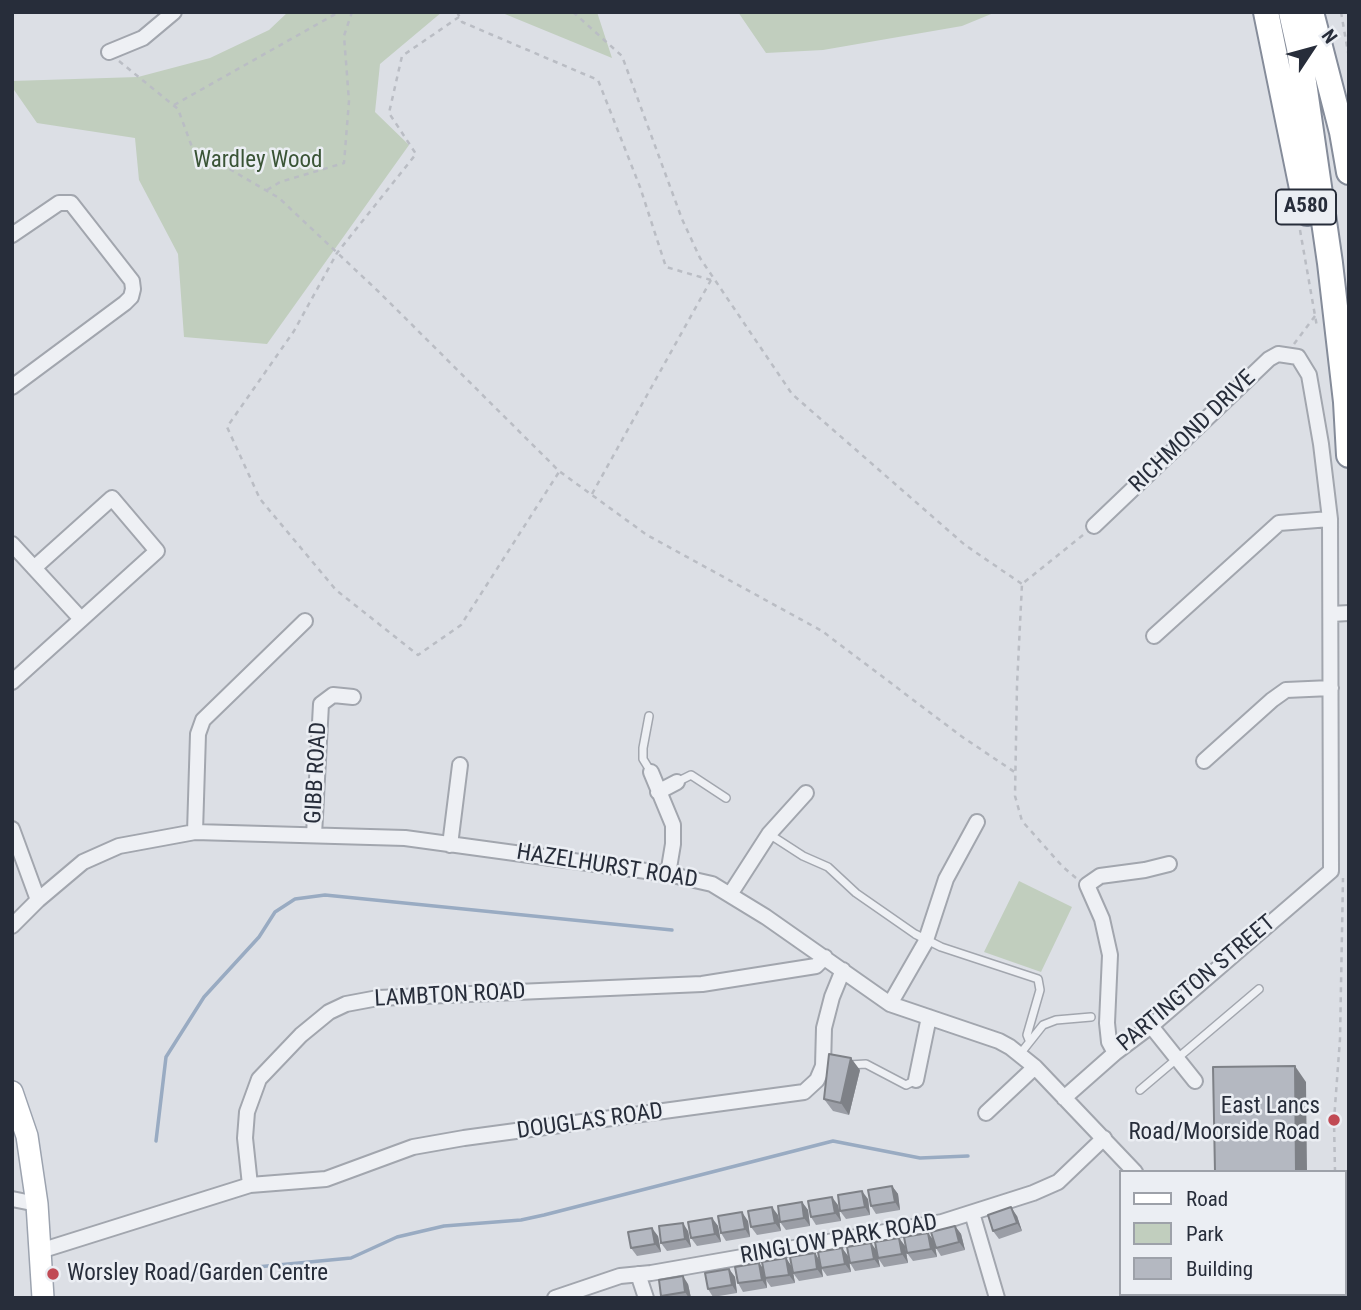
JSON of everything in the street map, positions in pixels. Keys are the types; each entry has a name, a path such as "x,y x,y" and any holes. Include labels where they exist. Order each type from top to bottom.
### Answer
{"highway":[{"name":"A580","path":"1266,12 1346,402"},
{"name":"A580","path":"1291,12 1299,48 1330,263 1346,402 1349,455"},
{"name":"A580","path":"1311,12 1342,132"},
{"name":"A580","path":"1320,12 1349,172"},
{"path":"1349,1195 1349,1298"}],"main road":[{"path":"12,1092 27,1136 37,1204 40,1297"}],"street":[{"path":"108,52 143,38 174,12"},
{"path":"12,235 58,203 71,203 133,285 131,297 125,303 12,387"},
{"name":"RICHMOND DRIVE","path":"1094,526 1269,359 1278,354 1292,356"},
{"path":"1204,761 1286,690 1331,688 1329,519 1321,444 1309,375 1292,356"},
{"path":"12,682 158,551 112,498 34,568"},
{"path":"1154,636 1279,523 1329,519"},
{"path":"12,544 81,619"},
{"path":"1331,614 1349,613"},
{"path":"195,832 198,734 206,714 290,627 304,621"},
{"name":"PARTINGTON STREET","path":"1064,1098 1115,1053 1152,1026 1331,871 1331,688"},
{"name":"GIBB ROAD","path":"314,835 321,704 333,695 353,697"},
{"path":"450,845 460,765"},
{"path":"651,772 673,824 668,874"},
{"path":"658,792 677,782"},
{"path":"731,893 769,834 806,793"},
{"path":"890,1004 926,940 946,880 977,822"},
{"path":"12,829 37,900"},
{"name":"HAZELHURST ROAD","path":"12,926 37,900 83,862 119,846 195,832 405,838 668,874 712,884 731,893 890,1004 999,1041 1020,1054 1133,1170"},
{"path":"1115,1053 1109,1042 1107,1023 1110,955 1102,919 1087,885 1100,876 1144,876 1169,864"},
{"name":"LAMBTON ROAD","path":"250,1185 244,1138 247,1112 259,1079 301,1035 346,1004 378,998 702,984 816,966 825,957"},
{"name":"DOUGLAS ROAD","path":"250,1185 326,1179 413,1147 464,1138 795,1094 812,1087 828,1066 824,1028 843,970"},
{"path":"916,1080 929,1017"},
{"path":"1152,1026 1195,1081"},
{"path":"986,1113 1035,1067"},
{"name":"RINGLOW PARK ROAD","path":"555,1298 620,1276 942,1222 1058,1182 1104,1138"},
{"path":"40,1251 250,1185"},
{"path":"12,1199 37,1204"},
{"path":"972,1213 997,1298"},
{"path":"638,1274 646,1298"}],"lane":[{"path":"649,716 643,759 651,772"},
{"path":"677,782 691,775 726,798"},
{"path":"769,834 803,856 828,867 856,893 926,940 1038,979 1040,990 1027,1035 1029,1040"},
{"path":"1140,1090 1259,989"},
{"path":"1020,1054 1043,1024 1052,1020 1091,1017"},
{"path":"844,1065 866,1064 906,1085 916,1080"}],"path":[{"path":"174,105 339,12"},
{"path":"266,190 280,182 344,163 349,101 344,36 352,12"},
{"path":"573,12 622,56 682,219 700,258 792,394 965,545 1022,584"},
{"path":"1341,12 1349,58"},
{"path":"559,471 461,625 418,655 336,590 260,499 227,427 294,331 337,253 416,154 389,113 402,56 458,14 462,22 598,80 640,187 666,267 712,279"},
{"path":"108,52 178,109 192,147 279,198 559,471 647,535 822,631 961,736 1016,773"},
{"path":"591,494 712,279"},
{"path":"1292,356 1315,316"},
{"path":"1087,885 1063,867 1022,821 1015,796 1022,584 1094,526"}],"green space":[{"name":"Wardley Wood","path":"288,12 442,12 380,64 375,112 409,145 267,344 184,337 178,254 139,180 135,138 37,123 12,87 12,81 138,77 210,58 269,30"},
{"path":"500,12 597,12 612,58"},
{"path":"738,12 996,12 962,26 823,50 766,53"},
{"path":"1019,881 1072,907 1041,972 984,952"}],"building":[{"path":"829,1054 851,1058 841,1103 824,1099"},
{"path":"1295,1066 1296,1170 1215,1170 1213,1067"},
{"path":"892,1186 895,1202 871,1206 868,1190"},
{"path":"862,1191 865,1207 840,1211 838,1195"},
{"path":"832,1197 835,1213 811,1217 808,1201"},
{"path":"802,1202 804,1218 780,1222 778,1206"},
{"path":"772,1207 775,1223 751,1227 748,1211"},
{"path":"1011,1207 1017,1223 993,1231 988,1215"},
{"path":"742,1212 745,1229 721,1233 718,1216"},
{"path":"712,1218 715,1234 691,1238 688,1222"},
{"path":"683,1223 685,1239 661,1243 659,1226"},
{"path":"955,1226 959,1242 936,1248 931,1232"},
{"path":"652,1228 655,1244 631,1248 628,1232"},
{"path":"928,1233 931,1249 907,1253 904,1237"},
{"path":"899,1238 902,1254 878,1258 875,1242"},
{"path":"871,1243 874,1259 850,1263 847,1247"},
{"path":"842,1248 845,1264 821,1268 818,1252"},
{"path":"815,1253 817,1269 793,1273 790,1257"},
{"path":"786,1258 789,1275 765,1278 762,1262"},
{"path":"759,1263 762,1280 738,1283 735,1267"},
{"path":"729,1269 732,1285 708,1289 705,1273"},
{"path":"683,1276 685,1292 661,1296 659,1280"}],"waterway":[{"path":"156,1141 166,1057 204,997 259,937 275,912 295,899 325,895 672,930"},
{"path":"194,1273 351,1258 397,1237 444,1226 521,1220 544,1215 833,1141 920,1158 968,1156"}],"place":[{"name":"East Lancs Road/Moorside Road","path":"1334,1120"},
{"name":"Worsley Road/Garden Centre","path":"53,1274"}]}
